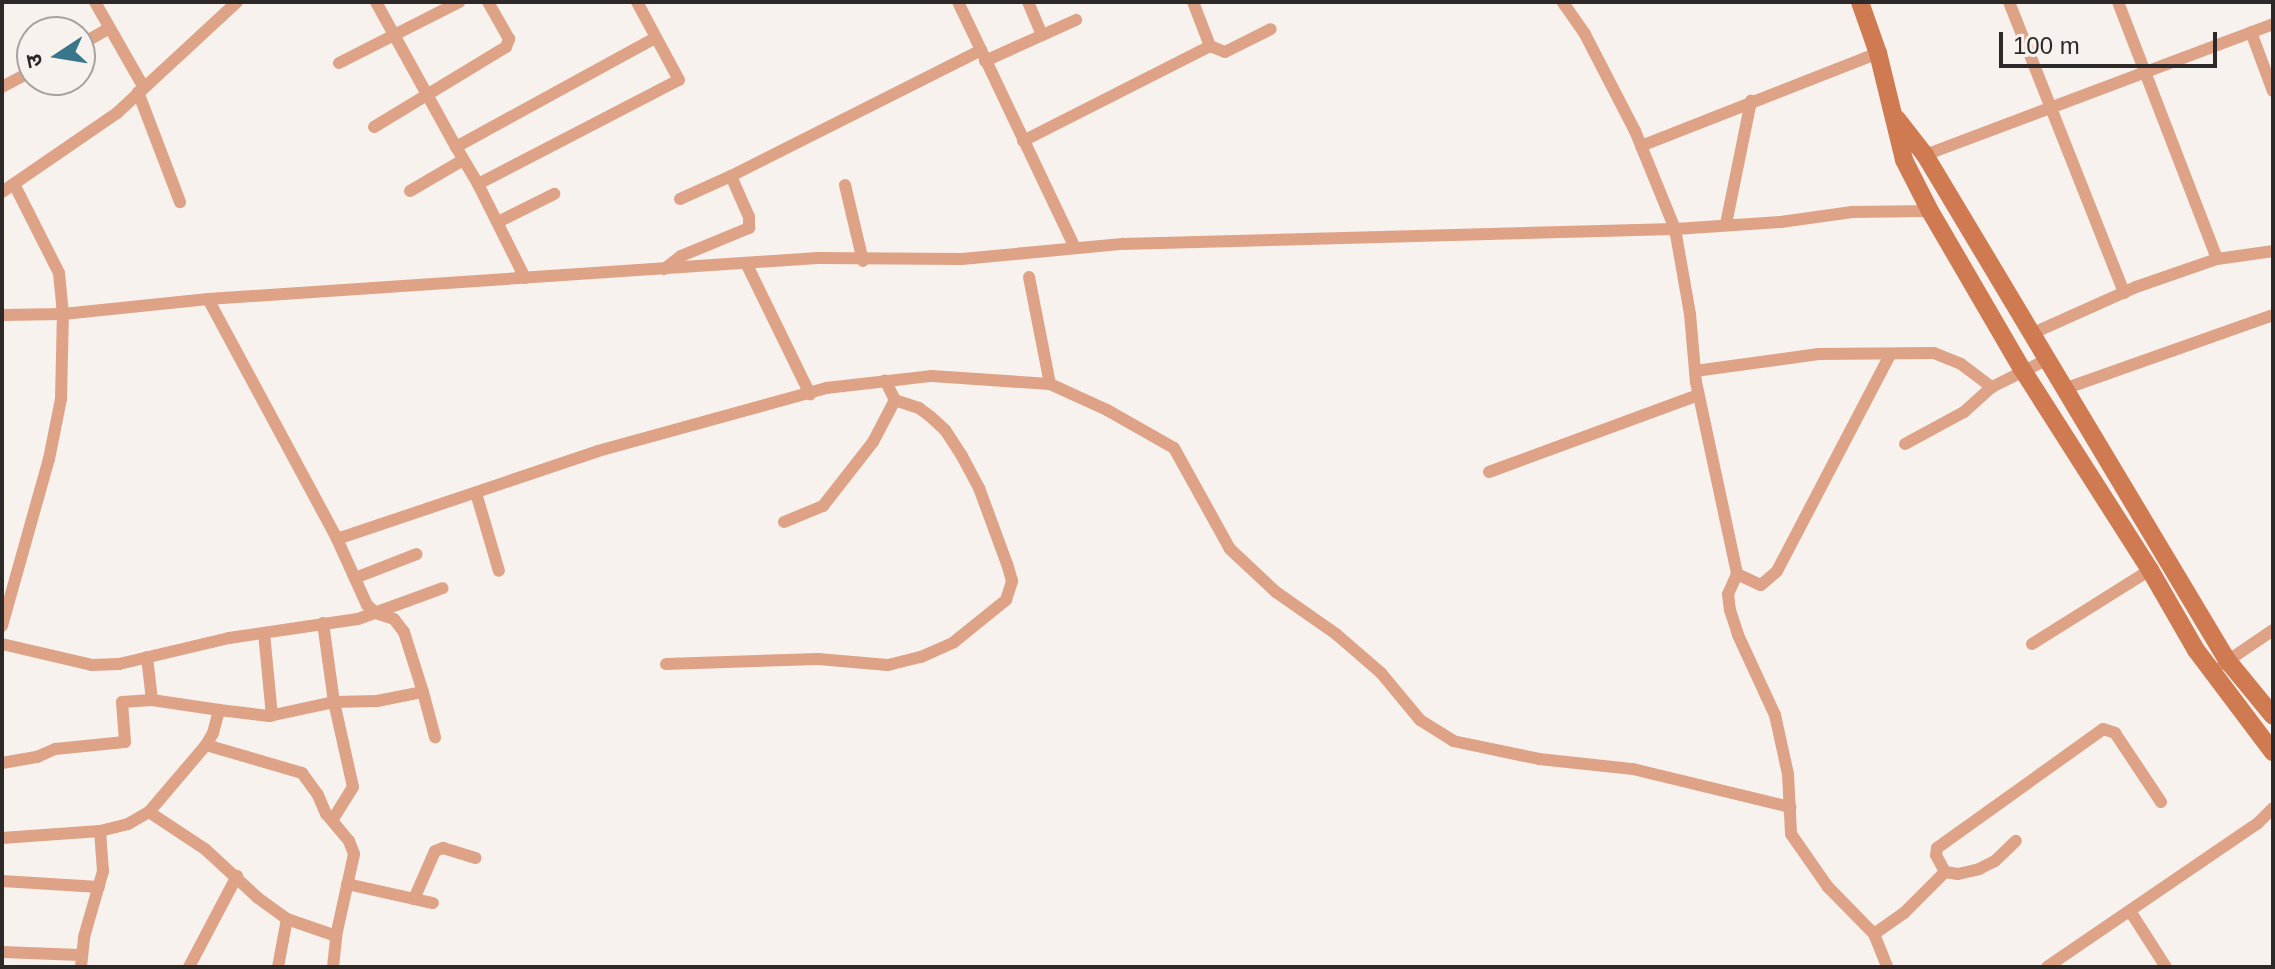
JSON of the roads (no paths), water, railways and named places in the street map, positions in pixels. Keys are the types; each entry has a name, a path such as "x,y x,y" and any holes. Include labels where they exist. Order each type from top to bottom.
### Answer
{"street":[{"path":"95,2 140,89 180,202"},
{"path":"2,192 117,113 237,2"},
{"path":"376,2 478,184 525,278"},
{"path":"339,63 459,2"},
{"path":"374,127 506,47 509,39 488,2"},
{"path":"478,184 679,80 637,2"},
{"path":"958,2 1074,246"},
{"path":"1028,2 1042,35"},
{"path":"1193,2 1210,46 1225,52 1271,29"},
{"path":"1563,2 1585,34 1641,146 1675,229 1698,395 1737,574 1728,594 1730,610 1738,635 1775,715 1788,774 1791,834 1828,887 1874,934 1887,967"},
{"path":"1860,2 1878,53 1904,160 1930,211 2022,369 2211,672 2273,752"},
{"path":"2009,2 2124,293"},
{"path":"2118,2 2217,259"},
{"path":"680,199 983,55 1076,20"},
{"path":"1925,155 2051,105 2273,24"},
{"path":"96,36 110,28"},
{"path":"2251,32 2273,91"},
{"path":"456,147 655,38"},
{"path":"1023,141 1210,46"},
{"path":"1641,146 1878,53"},
{"path":"1726,224 1751,101"},
{"path":"1893,113 1925,155 2227,660 2273,716"},
{"path":"410,191 463,160"},
{"path":"664,269 681,256 749,228 749,217 731,176"},
{"path":"2,626 49,459 61,399 63,314 59,273 14,184"},
{"path":"845,185 863,261"},
{"path":"498,222 554,194"},
{"path":"2,315 63,314 208,299 818,258 863,261 962,259 1074,246 1548,229 1675,229 1781,222 1852,212 1930,211"},
{"path":"2031,334 2124,293 2217,259 2273,251"},
{"path":"747,265 810,394"},
{"path":"1029,277 1050,384"},
{"path":"208,299 337,539 367,605 376,613 394,619 404,632 435,737"},
{"path":"2064,389 2273,315"},
{"path":"1695,371 1819,354 1934,353 1961,364 1992,387"},
{"path":"1737,574 1761,585 1777,571 1890,355"},
{"path":"1905,444 1964,412 1992,387 2022,369 2046,360"},
{"path":"337,539 598,451 810,394 885,380 932,376 1050,384 1107,410 1174,448 1230,549 1276,592 1336,634 1381,673 1420,720 1453,741 1539,759 1633,769 1790,807"},
{"path":"666,664 807,659 888,665 921,657 954,642 1006,600 1012,581 1007,564 979,488 962,456 945,430 931,417 919,408 895,400 885,380"},
{"path":"1489,472 1698,395"},
{"path":"784,522 823,506 873,442 895,400"},
{"path":"476,493 499,571"},
{"path":"355,578 417,554"},
{"path":"2,568 17,573"},
{"path":"2032,644 2150,570"},
{"path":"2,644 92,665 119,664 376,613 443,588"},
{"path":"323,623 334,702 353,787 350,797 332,820"},
{"path":"2211,672 2273,630"},
{"path":"264,633 272,716"},
{"path":"147,657 152,700"},
{"path":"2,763 37,757 55,749 125,742 122,702 152,700 272,716 334,702 377,701 423,692"},
{"path":"2,838 100,831 128,824 149,812 206,745 219,710"},
{"path":"1945,872 1936,855 1937,848 2103,729 2115,733 2161,802"},
{"path":"206,745 302,773 353,847 333,967"},
{"path":"2047,967 2258,823 2273,808"},
{"path":"149,812 205,849 287,919 336,936"},
{"path":"2,952 81,961 103,871 100,831"},
{"path":"1945,872 1958,874 1979,869 1995,861 2016,841"},
{"path":"414,899 435,851 443,848 475,858"},
{"path":"1874,934 1904,913 1945,872"},
{"path":"189,967 237,876"},
{"path":"2,881 99,887"},
{"path":"347,884 433,903"},
{"path":"2130,911 2166,967"},
{"path":"278,967 287,919"}]}
